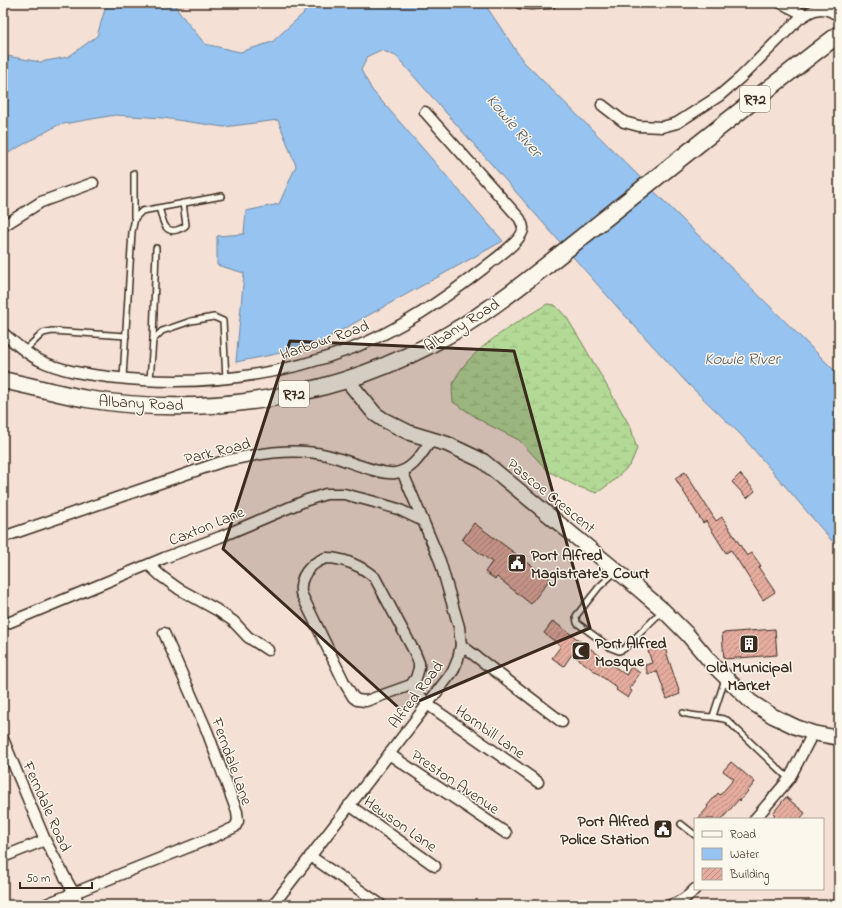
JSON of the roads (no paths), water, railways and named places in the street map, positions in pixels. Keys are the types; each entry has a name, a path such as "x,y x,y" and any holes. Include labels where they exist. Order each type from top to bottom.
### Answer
{"main road":[{"name":"Albany Road","path":"3,380 87,399 133,404 167,406 233,403 304,392 347,380 413,353 449,334 491,307 839,34"}],"street":[{"path":"520,3 551,3"},
{"path":"781,3 805,15"},
{"path":"602,105 624,122 639,126 662,127 677,123 719,96 810,11 826,9 839,16"},
{"name":"Harbour Road","path":"3,333 24,351 38,360 66,370 123,378 174,382 226,379 263,373 322,358 353,348 391,330 416,316 462,284 517,240 522,234 524,227 520,219 425,112"},
{"path":"3,226 41,202 93,183"},
{"name":"Pascoe Crescent","path":"347,380 375,414 384,420 410,433 459,449 483,461 663,610 687,634 726,678 751,702 773,716 796,727 813,733 839,738"},
{"path":"402,471 410,467 415,462 432,439"},
{"name":"Park Road","path":"3,537 214,464 248,456 307,451 329,455 388,473 402,471"},
{"name":"Alfred Road","path":"273,905 457,664 461,645 459,627 440,561 402,471"},
{"name":"Caxton Lane","path":"3,625 307,500 326,494 344,494 370,501 398,509 423,521"},
{"path":"326,558 339,559 362,569 375,578 419,663 416,678 411,685 366,701 357,700 353,697 344,682 301,593 300,587 302,580 306,571 313,564 326,558"},
{"path":"149,565 179,589 217,610 233,622 248,637 268,650"},
{"name":"Ferndale Lane","path":"73,893 228,831 235,827 238,821 237,812 207,731 164,633"},
{"path":"461,645 562,722"},
{"name":"Hornbill Lane","path":"411,685 427,704 538,782"},
{"path":"756,818 789,779 813,733"},
{"name":"Ferndale Road","path":"4,742 46,840 80,905"},
{"name":"Preston Avenue","path":"389,754 506,834"},
{"name":"Hewson Lane","path":"349,805 435,866"},
{"path":"3,857 46,840"},
{"path":"310,856 380,904"},
{"path":"670,905 678,903 689,896 694,890"},
{"path":"44,905 73,893"}],"lane":[{"path":"123,378 134,218 134,173"},
{"path":"134,218 142,211 222,196"},
{"path":"159,208 166,227 172,231 186,225 183,203"},
{"path":"150,380 156,248"},
{"path":"152,340 162,331 191,321 219,318 223,321 226,379"},
{"path":"24,351 42,333 52,331 126,336"},
{"path":"616,570 599,587 576,616 577,623 611,648 619,651 624,649 663,610"},
{"path":"713,716 726,678"},
{"path":"683,713 692,716 713,716 727,720 789,779"},
{"path":"681,824 694,835"}],"water":[{"name":"Kowie River","path":"106,3 176,3 178,11 205,44 240,52 272,42 304,13 306,3 484,3 523,61 839,375 839,549 742,436 687,383 619,309 396,56 381,50 368,56 361,70 372,90 503,241 311,347 236,362 244,273 217,265 217,236 244,234 246,211 279,204 296,166 278,120 224,127 163,118 115,115 58,125 3,156 3,52 7,56 40,62 68,57 97,36"}],"place":[{"name":"Port Alfred Magistrate's Court","path":"517,563"},
{"name":"Old Municipal Market","path":"749,644"},
{"name":"Port Alfred Mosque","path":"581,651"},
{"name":"Port Alfred Police Station","path":"663,829"}]}
